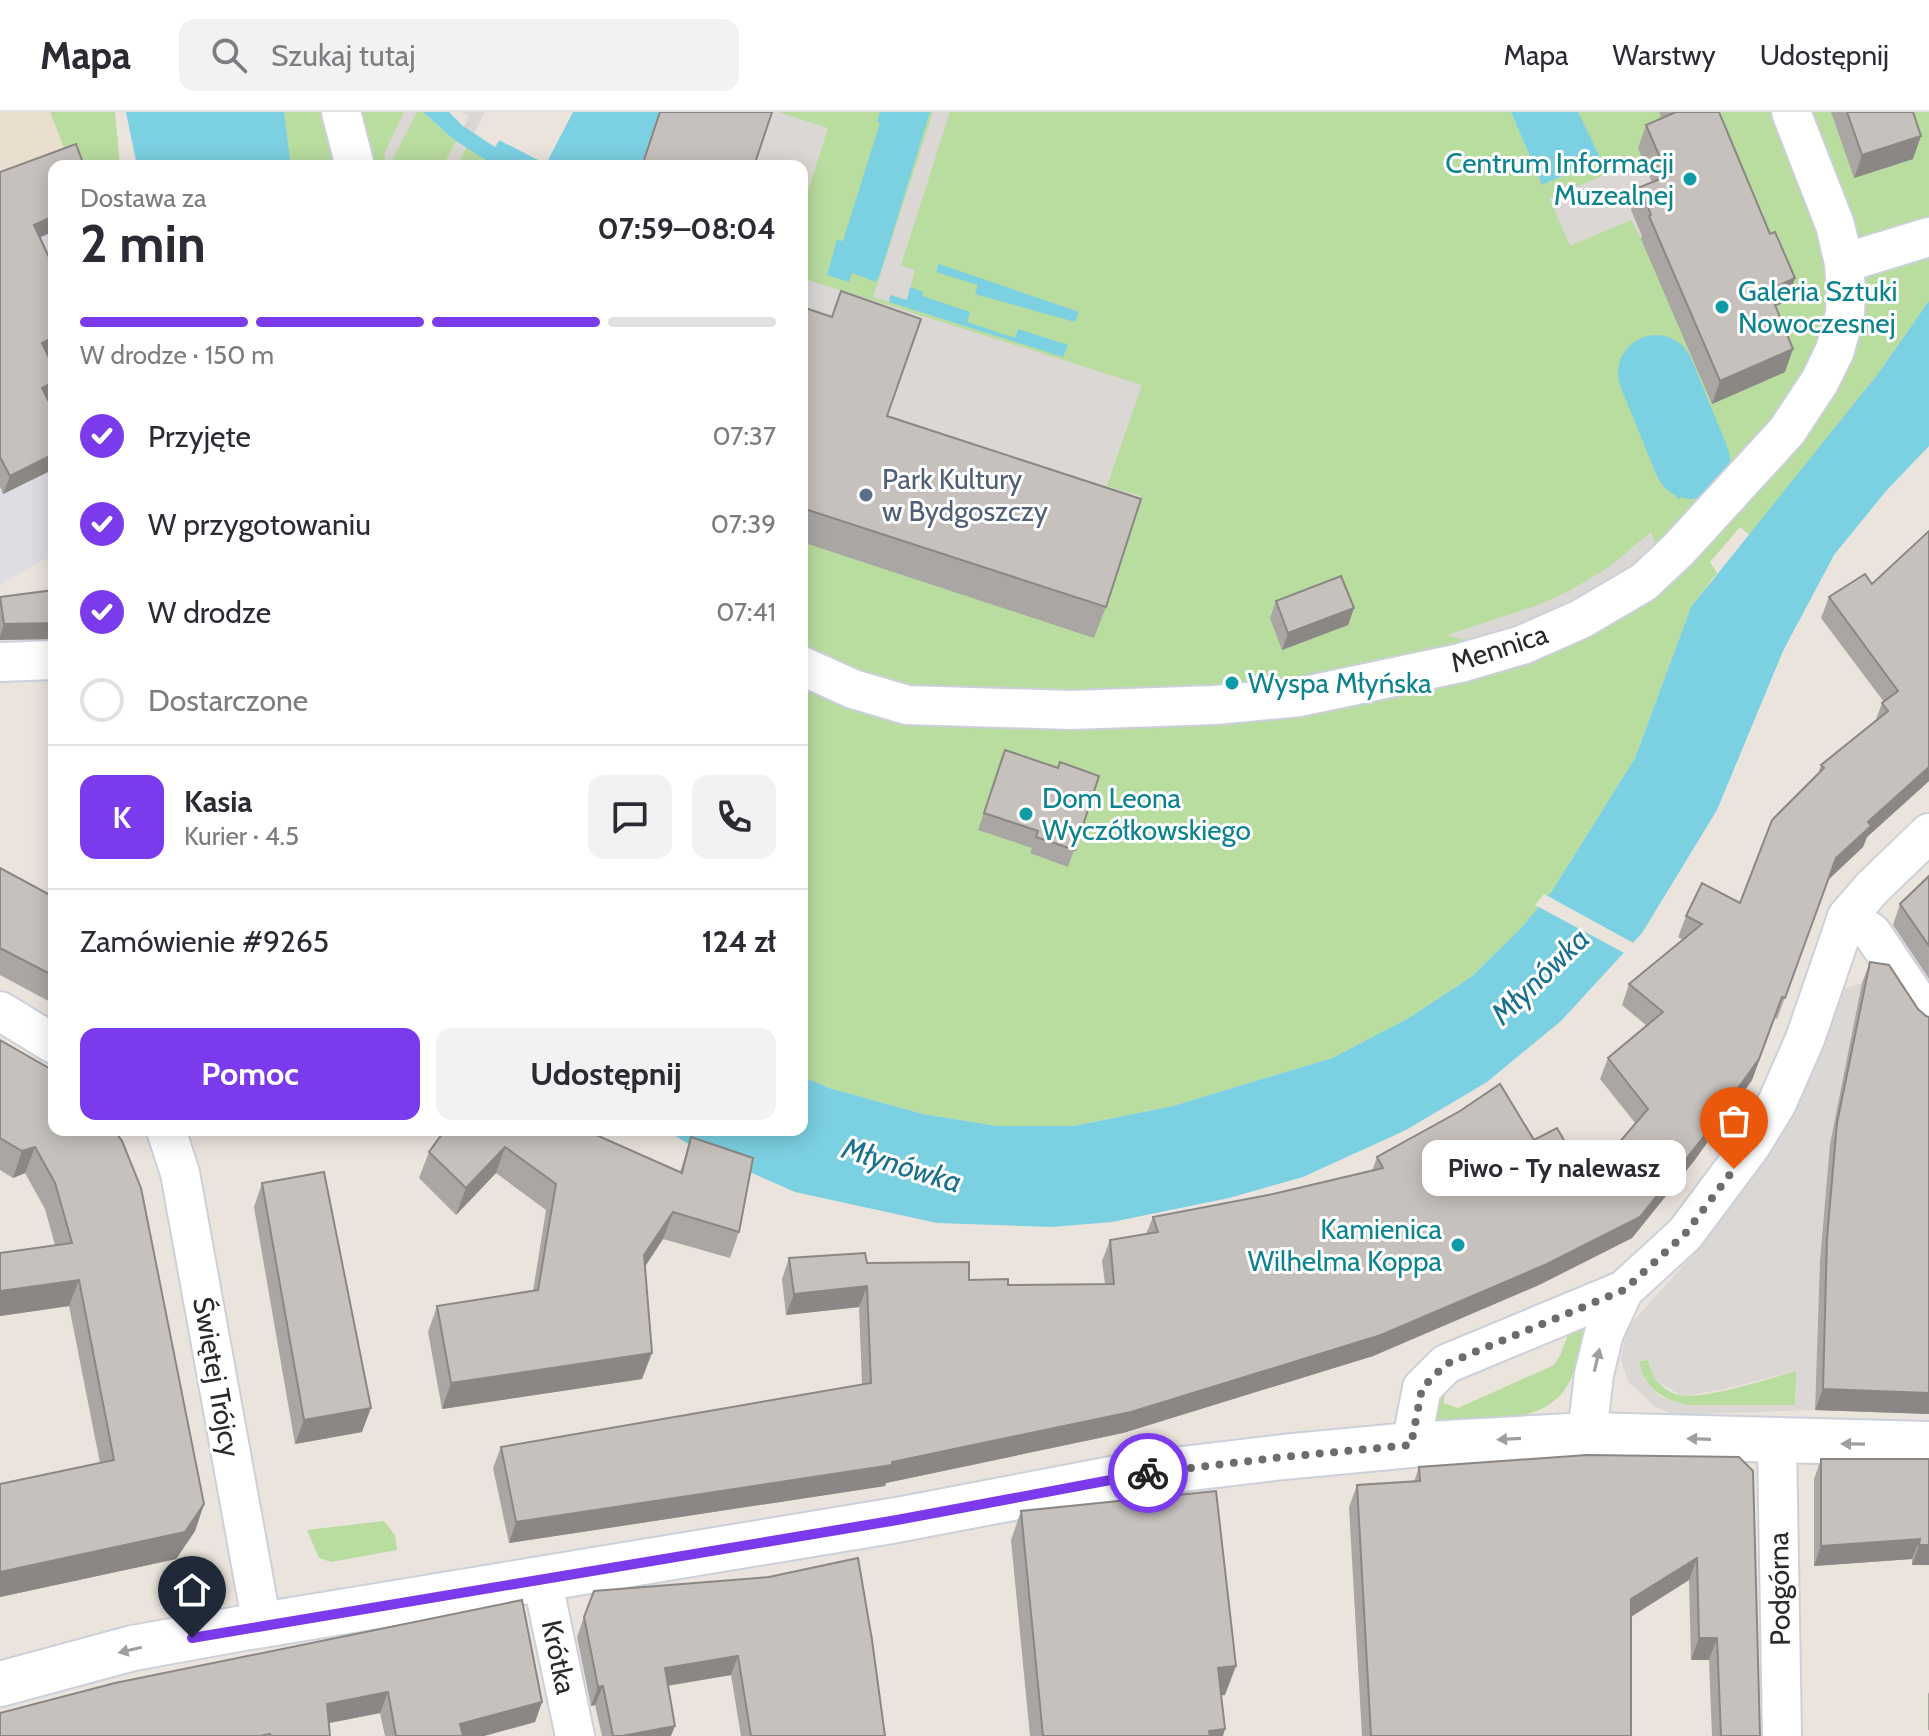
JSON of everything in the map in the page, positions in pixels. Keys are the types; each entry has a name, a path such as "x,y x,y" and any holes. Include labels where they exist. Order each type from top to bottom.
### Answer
{"main road":[{"path":"0,1684 133,1648 897,1520 1132,1475 1411,1445 1587,1435 1929,1444"}],"street":[{"path":"341,112 353,160"},
{"name":"Mennica","path":"808,669 853,689 907,705 1071,710 1215,705 1300,697 1460,663 1522,645 1581,619 1644,582 1679,549 1787,431 1820,381 1835,350 1845,314 1844,263 1835,225 1791,112"},
{"path":"1844,263 1929,237"},
{"path":"0,662 48,660"},
{"path":"1411,1445 1422,1388 1446,1364 1624,1290 1664,1255 1702,1214 1771,1113 1805,1039 1847,917 1929,833"},
{"path":"1847,917 1872,933 1929,1018"},
{"path":"0,1011 48,1040"},
{"name":"Świętej Trójcy","path":"168,1136 180,1173 262,1625"},
{"path":"180,1173 183,1136"},
{"path":"1587,1435 1594,1374 1604,1333 1624,1290"},
{"name":"Podgórna","path":"1777,1442 1782,1736"},
{"name":"Krótka","path":"542,1579 575,1736"}],"shaded area":[{"path":"0,112 50,112 68,160 48,160 48,170 0,187"},
{"path":"404,112 417,112 392,160 386,160 384,154"},
{"path":"462,112 485,112 460,160 446,160 469,116"},
{"path":"770,112 828,128 808,190 808,160 755,160"},
{"path":"933,112 950,112 901,265 915,270 907,300 890,295 889,302 873,297"},
{"path":"1643,159 1659,199 1643,238 1631,220 1570,246 1549,198"},
{"path":"48,169 48,559 0,585 0,187"},
{"path":"808,280 1142,385 1107,486 1141,496 1130,529 808,425"},
{"path":"1651,532 1655,544 1609,585 1542,619 1479,639 1465,640 1447,635 1538,605 1567,592 1609,567"},
{"path":"1863,983 1830,1145 1820,1259 1815,1410 1674,1414 1655,1407 1628,1381 1621,1359 1627,1328 1700,1247 1752,1179 1787,1122 1838,990","holes":["1648,1360 1656,1381 1682,1396 1796,1371 1795,1405 1686,1405 1659,1396 1644,1378 1639,1361"]}],"green space":[{"path":"50,112 115,112 119,160 69,160"},
{"path":"284,112 423,112 453,139 486,160 290,160"},
{"name":"Wyspa Młyńska","path":"659,112 1511,112 1542,185 1601,159 1578,112 1929,112 1929,301 1877,375 1750,535 1740,527 1710,562 1717,573 1691,607 1635,758 1552,891 1521,928 1471,977 1407,1019 1332,1058 1173,1106 1074,1126 997,1126 923,1114 829,1088 808,1079 808,160 643,160"},
{"path":"1571,1326 1583,1326 1578,1360 1568,1384 1554,1401 1537,1411 1516,1416 1435,1421 1434,1391 1448,1385 1443,1403 1458,1408 1554,1365"},
{"path":"1648,1360 1652,1372 1668,1391 1691,1396 1797,1371 1795,1405 1686,1405 1661,1395 1649,1385 1638,1361"},
{"path":"384,1521 395,1535 397,1550 331,1562 319,1558 307,1530"}],"water":[{"path":"126,112 284,112 290,160 136,160"},
{"path":"423,112 449,112 463,126 495,147 518,112 659,112 643,160 486,160 453,139"},
{"path":"880,112 930,112 880,274 876,282 852,273 849,282 827,275 837,240 843,241 880,123 877,121"},
{"path":"1511,112 1578,112 1601,159 1542,185"},
{"path":"939,264 1079,312 1075,322 975,294 978,285 936,272"},
{"path":"910,287 923,292 922,296 970,312 967,322 1015,338 1018,329 1068,345 1063,357 889,302 890,295 907,300"},
{"name":"Młynówka","path":"1929,301 1929,446 1886,491 1834,555 1783,651 1717,810 1642,933 1561,1021 1487,1082 1406,1130 1303,1177 1229,1198 1112,1222 1051,1227 937,1223 795,1192 695,1148 676,1136 808,1136 808,1079 829,1088 923,1114 997,1126 1074,1126 1173,1106 1332,1058 1407,1019 1471,977 1521,928 1552,891 1635,758 1691,607 1877,375"},
{"path":"1702,416 1719,455 1678,500 1652,439"}],"pier":[{"path":"513,112 573,112 548,160 538,160 497,139"},
{"path":"1544,894 1637,945 1628,955 1535,905"}],"building":[{"path":"660,112 772,112 756,160 644,160"},
{"path":"1676,112 1719,112 1770,234 1775,232 1795,278 1769,290 1793,349 1720,381 1649,216 1640,187 1668,176 1646,125"},
{"path":"1847,112 1913,112 1921,136 1862,155"},
{"path":"76,144 82,160 48,160 48,219 34,225 48,255 48,340 42,343 48,356 48,385 42,388 48,400 48,457 10,476 0,457 0,172"},
{"path":"841,291 921,319 887,416 1141,499 1106,607 808,510 808,309 832,317"},
{"path":"1929,531 1929,767 1868,822 1871,826 1836,858 1785,998 1782,997 1759,1059 1701,1140 1640,1217 1547,1264 1381,1335 1131,1412 892,1462 892,1465 516,1522 501,1447 871,1383 867,1286 794,1294 789,1258 865,1253 867,1263 969,1262 969,1280 1008,1279 1008,1285 1114,1284 1110,1240 1158,1232 1153,1217 1273,1194 1383,1168 1377,1157 1460,1111 1500,1084 1534,1140 1557,1128 1587,1180 1648,1109 1608,1058 1663,1012 1629,984 1702,924 1686,916 1702,883 1740,903 1772,820 1824,768 1821,765 1888,711 1882,703 1898,691 1829,597 1865,574 1872,584"},
{"path":"1341,576 1354,608 1288,633 1276,601"},
{"path":"48,591 48,623 4,624 0,597"},
{"path":"1005,750 1058,768 1060,762 1099,776 1075,850 1036,837 1038,831 984,813"},
{"path":"0,868 48,894 48,973 0,948"},
{"path":"1929,876 1929,946 1900,904"},
{"path":"1870,962 1889,965 1918,1009 1929,1017 1929,1393 1823,1389 1827,1238 1837,1123"},
{"path":"0,1040 48,1068 48,1136 118,1136 122,1141 141,1188 204,1504 185,1532 0,1572 0,1484 114,1460 79,1280 0,1291 0,1253 72,1243 55,1183 35,1147 22,1151 0,1138"},
{"path":"441,1136 599,1136 682,1173 691,1137 753,1158 739,1232 673,1212 644,1255 652,1353 451,1383 437,1306 538,1290 556,1184 505,1147 466,1188 429,1152"},
{"path":"324,1172 371,1408 304,1420 262,1183"},
{"path":"1587,1455 1739,1457 1753,1471 1760,1736 1721,1736 1717,1638 1699,1638 1697,1558 1631,1599 1631,1736 1371,1736 1357,1485 1420,1481 1419,1467"},
{"path":"1821,1459 1929,1459 1929,1545 1919,1545 1920,1539 1821,1546"},
{"path":"1216,1491 1236,1666 1218,1668 1225,1729 1209,1731 1210,1736 1043,1736 1021,1511"},
{"path":"858,1558 885,1736 751,1736 738,1656 665,1668 675,1726 613,1736 603,1686 598,1687 584,1617 594,1591 769,1577"},
{"path":"522,1600 542,1702 460,1724 463,1736 396,1736 388,1692 327,1704 330,1736 0,1736 0,1713 115,1683"}],"waterway":[{"path":"1656,373 1692,461"}],"way so far":[{"path":"1148,1473 1411,1445 1422,1388 1446,1364 1624,1290 1685,1234 1734,1169"}],"place":[{"name":"Centrum Informacji Muzealnej","path":"1690,179"},
{"name":"Galeria Sztuki Nowoczesnej","path":"1722,307"},
{"name":"Park Kultury w Bydgoszczy","path":"866,495"},
{"name":"Wyspa Młyńska","path":"1232,683"},
{"name":"Dom Leona Wyczółkowskiego","path":"1026,814"},
{"name":"Piwo - Ty nalewasz","path":"1734,1169"},
{"name":"Kamienica Wilhelma Koppa","path":"1458,1245"}],"route":[{"path":"192,1638 897,1520 1148,1473"}]}
